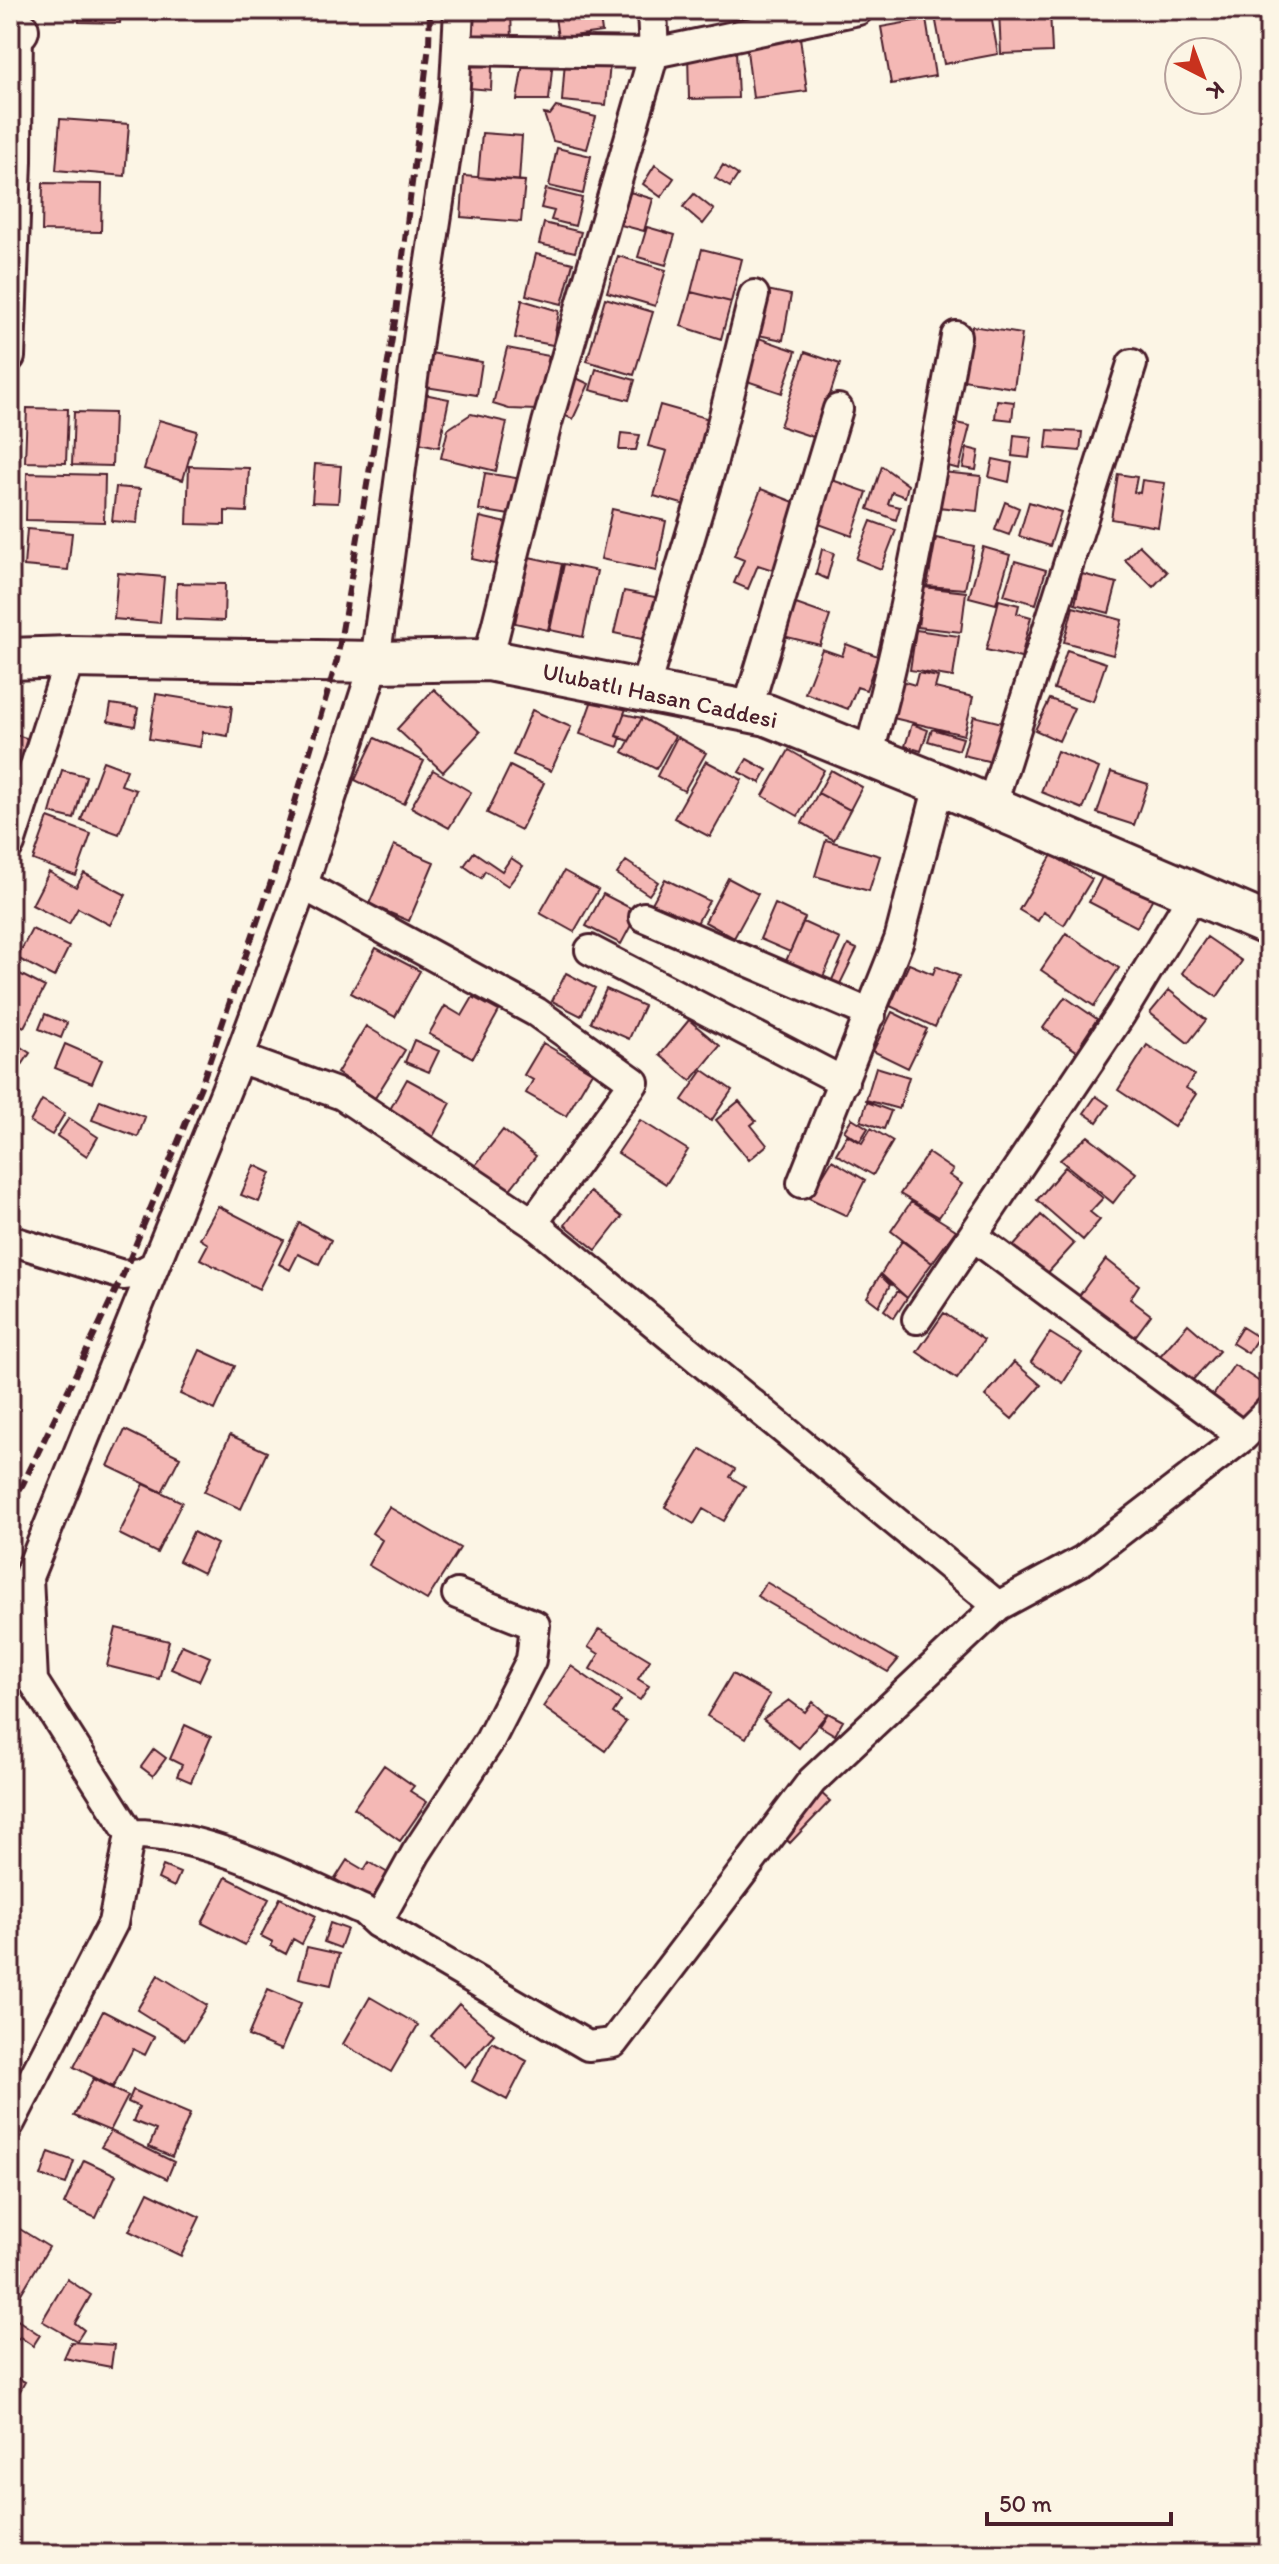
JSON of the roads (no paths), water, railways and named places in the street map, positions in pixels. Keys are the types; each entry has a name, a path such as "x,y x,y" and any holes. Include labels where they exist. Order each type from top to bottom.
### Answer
{"street":[{"path":"10,2123 113,1923 130,1834 33,1681 28,1577 239,1058 303,885 375,662 454,103 459,10"},
{"path":"488,660 547,423 654,53 652,10"},
{"path":"457,50 654,53 858,10"},
{"path":"10,357 15,24"},
{"path":"644,690 712,464 754,295"},
{"path":"868,756 892,671 956,336"},
{"path":"991,807 1132,364"},
{"path":"747,711 838,409"},
{"path":"10,844 70,657"},
{"name":"Ulubatlı Hasan Caddesi","path":"10,659 488,660 767,715 1269,925"},
{"path":"802,1183 899,940 939,785"},
{"path":"303,885 536,1012 634,1082 533,1223"},
{"path":"917,1319 1121,1014 1194,893"},
{"path":"644,917 871,1014"},
{"path":"590,950 844,1082"},
{"path":"239,1058 342,1095 533,1223 998,1606"},
{"path":"973,1236 1243,1437"},
{"path":"10,1240 123,1275 141,1273 154,1266"},
{"path":"130,1834 151,1833 239,1856 363,1910 377,1923 588,2046 613,2043 812,1781 998,1606 1083,1560 1243,1437 1269,1411"},
{"path":"377,1923 416,1853 490,1740 531,1660 535,1625 457,1594"}],"railway":[{"path":"10,1505 23,1484 123,1275 201,1086 274,873 337,660 395,321 429,45 430,10"}]}
